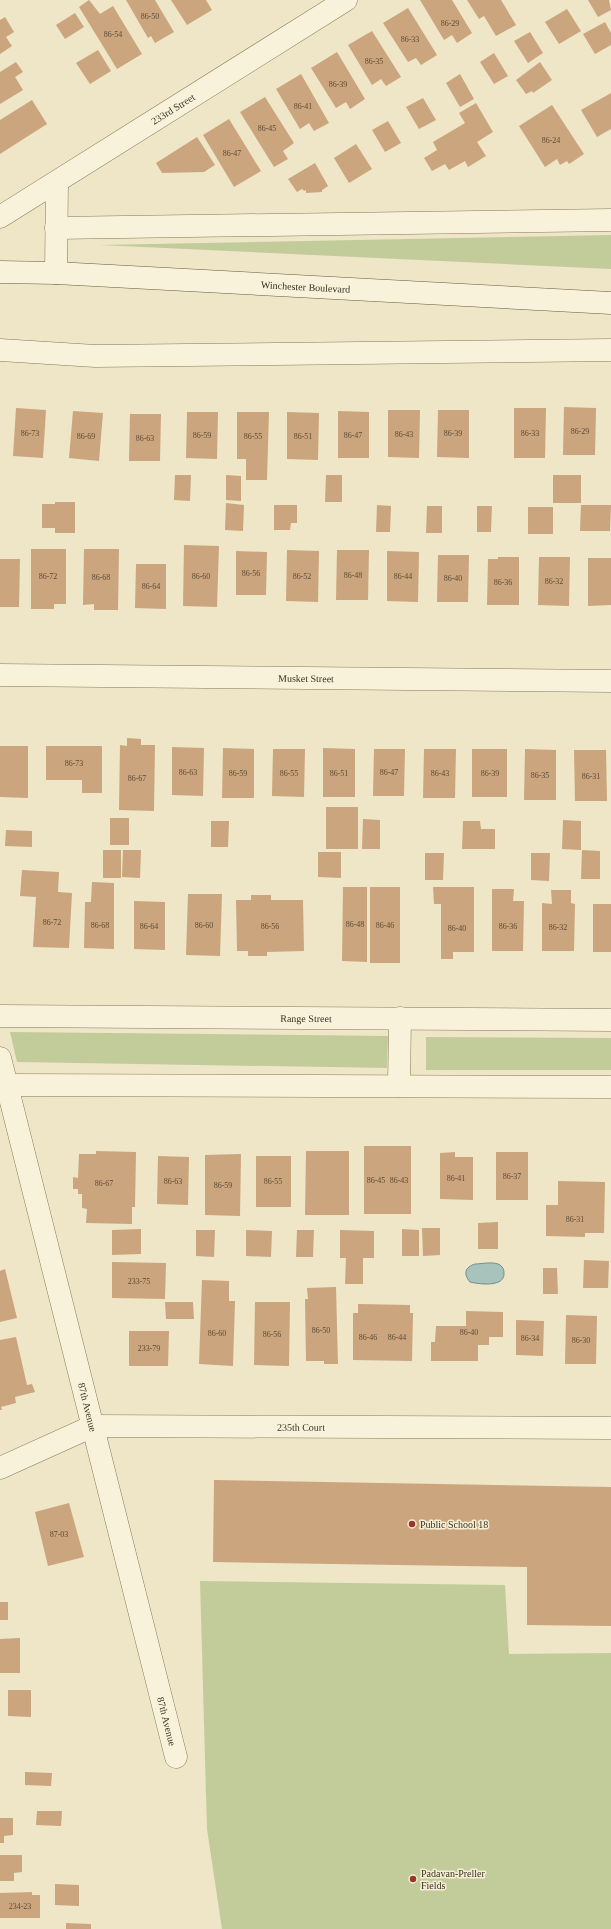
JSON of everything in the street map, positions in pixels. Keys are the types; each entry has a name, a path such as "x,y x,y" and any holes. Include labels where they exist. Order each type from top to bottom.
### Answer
{"street":[{"name":"233rd Street","path":"0,217 346,0"},
{"path":"56,182 56,273"},
{"path":"56,228 611,220"},
{"name":"Winchester Boulevard","path":"0,272 56,273 611,303"},
{"path":"0,350 95,356 611,350"},
{"name":"Musket Street","path":"0,676 611,681"},
{"name":"Range Street","path":"0,1016 611,1020"},
{"path":"399,1086 400,1018"},
{"name":"87th Avenue","path":"0,1058 176,1757"},
{"path":"6,1085 611,1087"},
{"name":"235th Court","path":"0,1468 93,1426 611,1428"}],"green space":[{"path":"611,235 611,269 100,245"},
{"path":"10,1032 388,1036 387,1068 17,1062"},
{"path":"426,1037 611,1038 611,1070 426,1070"},
{"path":"200,1581 505,1585 509,1654 611,1653 611,1929 222,1929 207,1829"}],"water":[{"path":"491,1263 500,1265 504,1271 503,1278 496,1283 490,1284 470,1282 466,1276 466,1271 469,1267 475,1264"}],"building":[{"path":"89,0 100,14 113,6 142,54 117,69 79,7"},
{"path":"126,0 155,0 174,32 155,43 151,36 148,38"},
{"path":"171,0 206,0 212,10 187,25"},
{"path":"420,0 452,0 472,33 457,43 452,35 444,40"},
{"path":"467,0 501,0 516,25 496,36 484,16 479,19"},
{"path":"588,0 609,0 611,10 598,17"},
{"path":"408,8 437,55 421,65 416,58 408,62 383,23"},
{"path":"567,9 581,31 559,44 545,22"},
{"path":"75,13 84,27 65,39 56,25"},
{"path":"5,17 14,32 6,37 12,46 0,54 0,20"},
{"path":"605,22 611,33 611,45 595,54 583,34"},
{"path":"372,31 401,77 386,86 381,79 372,85 348,45"},
{"path":"530,32 543,53 528,63 514,41"},
{"path":"98,50 111,71 90,84 76,63"},
{"path":"337,52 365,99 350,109 346,102 336,108 311,68"},
{"path":"494,53 508,76 494,84 480,62"},
{"path":"16,62 23,72 15,77 23,90 0,104 0,72"},
{"path":"540,62 552,80 533,93 532,91 526,94 516,80"},
{"path":"301,74 329,123 314,131 309,123 300,129 276,89"},
{"path":"460,74 474,99 460,107 446,83"},
{"path":"611,93 611,129 597,137 581,110"},
{"path":"265,97 294,143 283,151 288,159 274,167 240,112"},
{"path":"423,98 436,120 419,129 406,107"},
{"path":"32,100 47,124 0,154 0,120"},
{"path":"476,103 493,132 477,142 486,156 468,167 465,161 449,170 445,164 432,171 424,158 437,150 433,142 465,123 459,113"},
{"path":"552,105 584,154 569,164 567,161 560,165 557,159 545,167 519,126"},
{"path":"229,119 261,171 234,187 203,135"},
{"path":"388,121 401,143 385,152 372,130"},
{"path":"197,137 215,165 204,172 162,173 156,163"},
{"path":"356,144 372,169 349,183 334,158"},
{"path":"315,163 328,186 322,190 322,192 306,193 306,190 304,191 302,189 297,192 288,179"},
{"path":"564,407 596,408 595,455 563,455"},
{"path":"16,408 46,410 43,458 13,456"},
{"path":"514,408 546,408 545,458 514,458"},
{"path":"388,410 420,410 419,458 388,457"},
{"path":"438,410 469,410 469,458 437,457"},
{"path":"73,411 103,413 99,461 69,458"},
{"path":"338,411 369,412 369,458 338,458"},
{"path":"187,412 218,412 217,459 186,458"},
{"path":"237,412 269,412 267,480 246,480 246,459 237,459"},
{"path":"287,412 319,413 318,460 287,459"},
{"path":"130,414 161,414 160,461 129,461"},
{"path":"175,475 191,475 190,501 174,500"},
{"path":"226,475 241,476 241,501 226,500"},
{"path":"326,475 342,475 342,502 325,502"},
{"path":"553,475 581,475 581,503 553,503"},
{"path":"55,502 75,502 75,533 55,533 55,528 42,528 42,504 55,504"},
{"path":"226,503 244,505 243,531 225,530"},
{"path":"274,505 297,505 297,523 291,523 290,530 274,530"},
{"path":"377,505 391,506 390,532 376,532"},
{"path":"581,505 611,505 610,531 580,531"},
{"path":"427,506 442,506 442,533 426,533"},
{"path":"477,506 492,506 491,532 477,532"},
{"path":"528,507 553,507 553,534 528,534"},
{"path":"184,545 219,546 217,607 183,606"},
{"path":"31,549 66,549 66,604 54,604 54,609 31,609"},
{"path":"84,549 119,549 118,610 94,610 94,604 83,605"},
{"path":"287,550 319,551 318,602 286,601"},
{"path":"337,550 369,550 368,600 336,600"},
{"path":"236,551 267,552 266,595 236,595"},
{"path":"387,551 419,552 418,602 387,601"},
{"path":"438,555 469,555 468,602 437,602"},
{"path":"498,557 519,557 519,605 487,605 488,559 498,559"},
{"path":"539,557 570,557 569,606 538,605"},
{"path":"588,558 611,558 611,605 588,606"},
{"path":"0,559 20,559 19,607 0,607"},
{"path":"136,564 166,564 166,609 135,608"},
{"path":"127,738 141,739 141,745 155,745 154,811 119,810 120,745 127,746"},
{"path":"0,746 28,746 28,798 0,797"},
{"path":"46,746 102,746 102,793 82,793 82,780 46,780"},
{"path":"172,747 204,748 203,796 172,795"},
{"path":"223,748 254,749 254,798 222,798"},
{"path":"323,748 355,749 355,797 323,797"},
{"path":"273,749 305,749 304,797 272,796"},
{"path":"374,749 405,749 404,796 373,796"},
{"path":"424,749 456,749 455,798 423,798"},
{"path":"472,749 507,749 507,797 472,797"},
{"path":"525,749 556,750 556,800 524,800"},
{"path":"574,750 606,750 607,801 575,801"},
{"path":"326,807 358,807 358,849 326,849"},
{"path":"110,818 129,818 129,845 110,845"},
{"path":"363,819 380,820 380,849 362,849"},
{"path":"563,820 581,821 581,850 562,849"},
{"path":"211,821 229,821 228,847 211,847"},
{"path":"463,821 480,821 481,829 495,829 495,849 462,849"},
{"path":"6,830 32,831 32,847 5,846"},
{"path":"103,850 121,850 121,878 103,878"},
{"path":"123,850 141,850 140,878 122,877"},
{"path":"582,850 600,851 600,879 581,879"},
{"path":"318,852 341,852 341,878 318,877"},
{"path":"425,853 444,853 443,880 425,880"},
{"path":"531,853 550,853 549,881 531,880"},
{"path":"22,870 59,872 58,892 72,893 69,948 33,947 36,897 20,896"},
{"path":"92,882 114,883 114,949 84,948 85,902 91,902"},
{"path":"343,887 367,887 367,962 342,961"},
{"path":"370,887 400,887 400,963 370,963"},
{"path":"433,887 474,887 474,952 453,952 453,959 441,959 441,904 434,904"},
{"path":"492,889 514,889 513,901 524,901 523,951 492,951"},
{"path":"551,890 571,890 571,903 575,904 574,951 542,951 542,903 552,904"},
{"path":"188,894 222,894 220,956 186,955"},
{"path":"251,895 271,895 271,900 303,900 304,951 267,952 267,956 248,956 248,951 237,951 236,900 251,900"},
{"path":"134,901 165,902 165,950 134,949"},
{"path":"593,904 611,904 611,952 593,952"},
{"path":"364,1146 411,1146 411,1214 364,1214"},
{"path":"96,1151 136,1152 135,1207 132,1207 132,1224 86,1223 87,1209 82,1208 82,1194 78,1194 78,1189 73,1189 73,1177 78,1178 79,1154 96,1154"},
{"path":"306,1151 349,1151 349,1215 305,1215"},
{"path":"455,1152 455,1157 473,1157 473,1200 440,1199 440,1153"},
{"path":"496,1152 528,1152 528,1200 496,1200"},
{"path":"241,1154 240,1216 205,1215 205,1155"},
{"path":"158,1156 189,1157 188,1205 157,1204"},
{"path":"256,1156 291,1156 291,1207 256,1207"},
{"path":"558,1181 605,1182 604,1233 585,1233 585,1237 546,1236 546,1205 558,1205"},
{"path":"498,1222 498,1249 478,1249 478,1223"},
{"path":"422,1228 440,1228 440,1255 423,1256"},
{"path":"141,1229 141,1254 112,1255 112,1230"},
{"path":"402,1229 419,1230 419,1256 402,1256"},
{"path":"196,1230 215,1230 214,1257 196,1256"},
{"path":"246,1230 272,1231 271,1257 246,1256"},
{"path":"297,1230 314,1230 313,1257 296,1257"},
{"path":"340,1230 374,1231 374,1258 363,1258 363,1284 345,1284 346,1258 340,1258"},
{"path":"584,1260 609,1261 608,1288 583,1288"},
{"path":"112,1262 166,1263 165,1299 112,1298"},
{"path":"543,1268 557,1268 558,1294 543,1294"},
{"path":"5,1269 17,1318 0,1322 0,1271"},
{"path":"202,1280 229,1281 229,1301 235,1301 233,1366 199,1364"},
{"path":"336,1287 338,1364 324,1364 324,1361 306,1361 305,1299 308,1299 307,1288"},
{"path":"165,1302 193,1302 194,1319 166,1319"},
{"path":"255,1302 290,1302 289,1366 254,1365"},
{"path":"358,1304 410,1305 410,1313 413,1313 412,1361 353,1360 353,1313 358,1313"},
{"path":"466,1311 503,1312 503,1337 489,1337 489,1345 478,1345 478,1361 431,1361 431,1342 435,1342 436,1326 466,1326"},
{"path":"566,1315 597,1316 596,1364 565,1364"},
{"path":"516,1320 544,1321 543,1356 516,1355"},
{"path":"129,1331 169,1331 168,1366 129,1366"},
{"path":"16,1337 27,1385 32,1384 35,1392 15,1397 16,1403 1,1407 2,1410 0,1410 0,1340"},
{"name":"Public School 18","path":"214,1480 611,1487 611,1626 527,1625 527,1567 213,1562"},
{"path":"69,1503 84,1557 48,1566 35,1512"},
{"path":"0,1602 8,1602 8,1620 0,1620"},
{"path":"20,1638 20,1673 0,1673 0,1639"},
{"path":"8,1690 31,1690 31,1717 8,1716"},
{"path":"25,1772 52,1773 51,1786 25,1785"},
{"path":"37,1811 62,1811 61,1826 36,1825"},
{"path":"0,1818 13,1818 13,1835 4,1836 4,1843 0,1843"},
{"path":"0,1855 22,1855 22,1872 14,1873 14,1881 0,1881"},
{"path":"55,1884 79,1885 79,1906 55,1905"},
{"path":"32,1892 32,1895 40,1895 40,1918 0,1918 0,1893"},
{"path":"66,1923 91,1924 91,1929 66,1929"}],"place":[{"name":"Public School 18","path":"412,1524"},
{"name":"Padavan-Preller Fields","path":"413,1879"}]}
